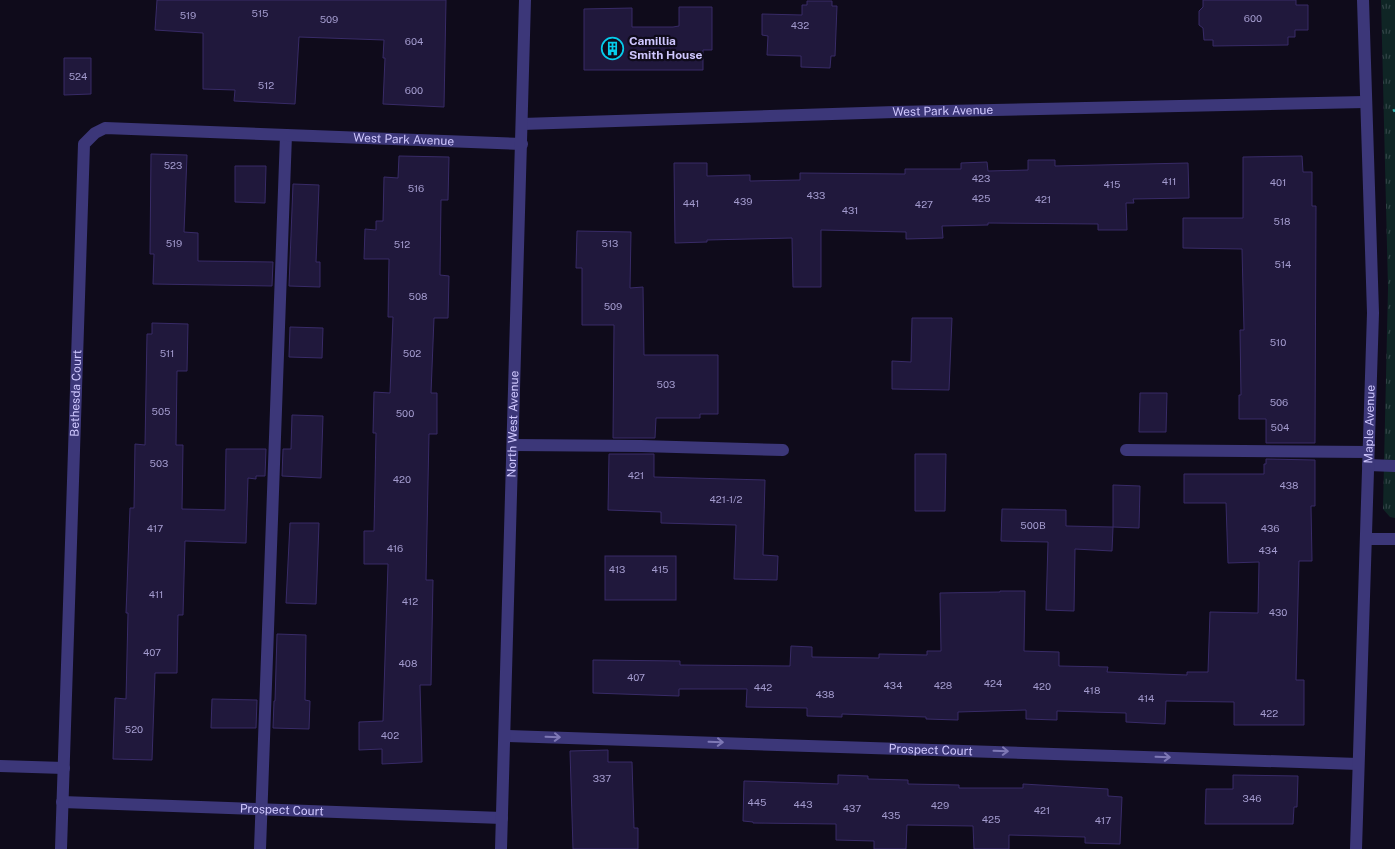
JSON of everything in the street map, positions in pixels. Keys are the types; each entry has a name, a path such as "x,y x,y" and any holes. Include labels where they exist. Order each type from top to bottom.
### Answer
{"street":[{"name":"North West Avenue","path":"501,849 525,0"},
{"name":"Maple Avenue","path":"1356,849 1373,313 1363,0"},
{"name":"West Park Avenue","path":"522,124 895,112 1365,102"},
{"name":"Bethesda Court","path":"60,849 84,144 95,133 106,128 286,135"},
{"name":"West Park Avenue","path":"286,135 522,144"},
{"path":"260,849 286,135"},
{"path":"513,445 783,450"},
{"path":"1126,450 1368,459 1395,466"},
{"path":"1366,539 1395,539"},
{"name":"Prospect Court","path":"505,736 1358,764"},
{"path":"0,766 64,768"},
{"name":"Prospect Court","path":"62,802 502,818"}],"green space":[{"path":"1381,0 1395,0 1395,518 1390,517 1383,509 1388,288"}],"building":[{"path":"157,0 446,0 444,107 383,104 384,40 299,37 295,104 234,101 235,90 203,89 203,33 155,30"},
{"path":"1203,0 1296,0 1296,5 1308,5 1308,30 1295,30 1295,37 1288,37 1288,45 1213,46 1213,40 1204,40 1203,28 1199,25 1199,11 1203,7"},
{"path":"807,1 832,1 832,6 837,6 835,56 831,56 830,68 801,67 801,56 767,55 768,36 762,35 762,14 802,15 802,5 807,5"},
{"path":"679,7 712,7 712,50 703,50 703,70 584,70 584,9 632,8 632,27 673,27 679,26"},
{"path":"64,58 91,58 91,94 64,95"},
{"path":"151,154 187,155 184,232 198,233 198,261 273,262 272,286 153,284 154,254 150,254"},
{"path":"399,156 449,157 448,200 441,200 440,275 449,276 448,318 434,318 431,393 437,393 437,434 429,434 426,580 433,580 431,685 420,685 422,762 382,764 382,749 359,750 359,722 383,721 388,564 364,564 364,531 374,531 376,433 373,433 374,392 390,393 393,317 388,317 389,259 364,259 365,229 376,230 376,221 383,221 384,177 398,178"},
{"path":"1302,156 1303,172 1312,172 1312,206 1316,206 1315,443 1266,443 1266,419 1239,419 1239,395 1241,395 1240,330 1244,330 1242,249 1183,248 1183,218 1243,218 1243,157"},
{"path":"1028,160 1055,160 1055,166 1188,163 1189,198 1133,199 1134,203 1126,203 1127,230 1098,230 1098,224 988,223 988,225 942,226 943,238 906,239 906,232 821,230 821,287 793,287 792,238 707,240 707,242 675,243 674,163 707,163 707,176 750,175 750,181 800,180 800,173 905,174 905,169 961,169 961,163 987,162 988,171 1028,170"},
{"path":"235,166 266,166 265,203 235,202"},
{"path":"293,184 319,185 316,262 320,262 320,287 289,286"},
{"path":"577,231 631,232 630,288 643,287 644,355 718,355 718,414 700,414 700,418 656,418 655,438 613,438 614,325 582,325 582,268 576,268"},
{"path":"912,318 952,318 949,390 892,389 892,361 911,362"},
{"path":"152,323 188,324 187,371 177,371 176,445 183,445 182,509 225,510 226,449 266,449 265,476 256,476 256,479 248,478 246,543 185,541 183,615 178,615 177,673 155,673 152,760 113,759 115,698 126,699 128,613 126,613 130,508 134,508 135,444 145,445 147,334 152,334"},
{"path":"290,327 323,328 322,358 289,357"},
{"path":"1140,393 1167,393 1166,432 1139,432"},
{"path":"292,415 323,416 321,478 282,476 283,449 291,449"},
{"path":"609,454 654,454 654,477 765,480 763,555 778,556 777,580 734,579 736,525 661,523 661,512 608,510"},
{"path":"915,454 946,454 945,511 915,511"},
{"path":"1266,459 1315,460 1315,506 1311,506 1312,561 1299,561 1296,680 1304,680 1304,725 1234,725 1234,702 1166,701 1165,724 1126,722 1126,713 1057,711 1057,720 1026,719 1026,710 958,712 958,720 842,714 842,717 807,716 807,708 746,707 747,689 679,689 679,696 593,693 593,660 680,661 680,665 790,666 791,646 812,647 812,657 879,658 879,654 927,655 927,651 941,651 940,593 1025,591 1024,651 1059,652 1059,666 1108,667 1107,672 1187,675 1187,672 1208,672 1210,612 1258,613 1259,562 1228,563 1226,503 1184,503 1184,474 1264,474"},
{"path":"1113,485 1140,486 1139,528 1113,527"},
{"path":"1002,509 1066,510 1066,526 1113,527 1112,551 1075,549 1074,611 1046,610 1048,542 1001,541"},
{"path":"290,523 319,523 316,604 286,603"},
{"path":"605,556 676,556 676,600 605,600"},
{"path":"277,634 306,635 305,700 310,701 309,729 273,728"},
{"path":"212,699 257,700 256,728 211,728"},
{"path":"608,750 608,762 632,762 634,828 638,828 638,849 573,849 570,751"},
{"path":"838,775 868,776 868,779 908,780 908,784 959,785 959,788 1023,788 1023,784 1108,789 1108,796 1122,797 1120,844 1085,843 1085,837 1009,835 1009,849 974,849 973,826 907,825 906,849 874,849 874,841 836,840 836,824 753,823 743,821 744,781 838,784"},
{"path":"1233,775 1298,776 1297,807 1294,807 1293,824 1205,824 1206,789 1233,789"}],"place":[{"name":"Camillia Smith House","path":"613,48"}]}
